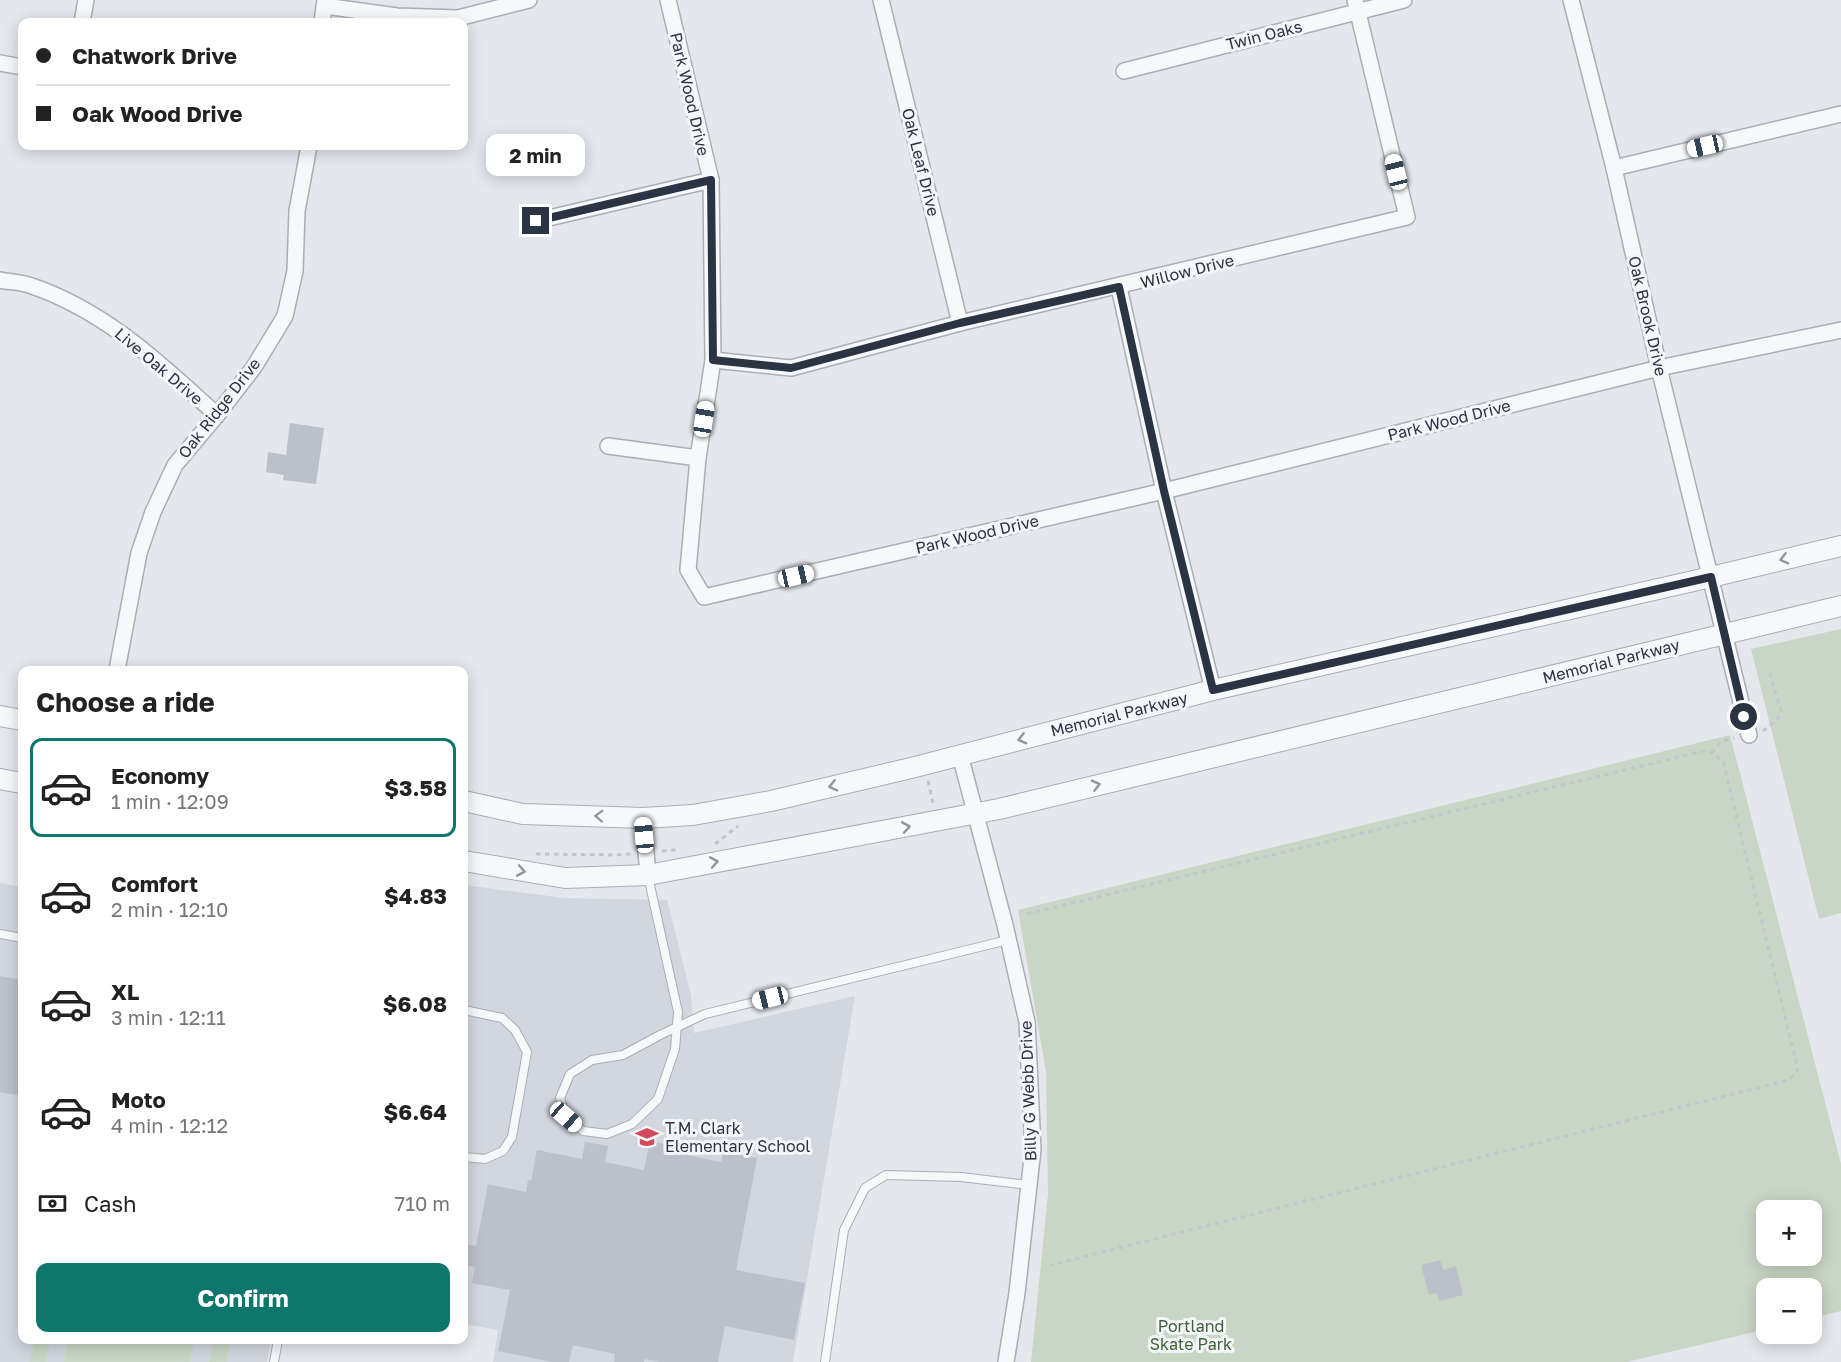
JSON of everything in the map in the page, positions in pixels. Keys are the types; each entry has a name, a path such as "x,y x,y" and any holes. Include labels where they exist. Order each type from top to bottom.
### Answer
{"street":[{"path":"83,18 87,0"},
{"path":"323,18 325,3 397,16 458,18 529,0"},
{"name":"Park Wood Drive","path":"668,0 711,180 713,360 698,458 688,570 704,597 1164,491 1659,368 1841,330"},
{"name":"Oak Leaf Drive","path":"881,0 960,323"},
{"name":"Twin Oaks","path":"1124,71 1356,6 1404,0"},
{"name":"Oak Brook Drive","path":"1571,0 1614,168 1659,368 1749,735"},
{"name":"Willow Drive","path":"713,360 791,368 960,323 1407,217 1356,6"},
{"path":"0,63 18,66"},
{"path":"1614,168 1841,114"},
{"name":"Oak Ridge Drive","path":"118,666 140,553 153,512 175,465 254,367 285,315 295,271 297,211 308,150"},
{"path":"536,221 711,180"},
{"name":"Live Oak Drive","path":"0,280 30,285 85,309 136,343 217,415"},
{"path":"1119,287 1164,491 1213,690"},
{"path":"608,446 698,458"},
{"name":"Memorial Parkway","path":"468,802 523,814 643,818 693,815 771,801 1213,690 1841,546"},
{"name":"Memorial Parkway","path":"468,862 565,878 648,874 976,814 1841,606"},
{"path":"0,716 18,719"},
{"name":"Billy G Webb Drive","path":"960,755 1027,1022 1033,1149 1017,1293 1006,1362"},
{"path":"0,779 18,782"},
{"path":"643,818 648,874"}],"lane":[{"path":"648,874 678,1012 676,1028 675,1049 658,1099 632,1124 607,1134 583,1131 566,1117 560,1098 570,1074 592,1060 623,1055 660,1035 676,1028 705,1014 1008,940"},
{"path":"0,934 18,937"},
{"path":"468,1011 502,1018 515,1030 527,1052 512,1137 503,1151 485,1159 468,1157"},
{"path":"825,1362 844,1230 865,1188 886,1175 961,1177 1029,1185"},
{"path":"274,1362 277,1344"}],"path":[{"path":"1027,914 1708,750 1723,761 1798,1070 1789,1080 1051,1265"}],"shaded area":[{"path":"0,883 18,886 18,1344 270,1344 267,1362 0,1362"},
{"name":"T.M. Clark Elementary School","path":"468,886 565,898 667,900 691,995 694,1033 855,996 793,1362 493,1362 498,1330 468,1325"}],"green space":[{"path":"1841,629 1841,913 1819,919 1751,649"},
{"name":"Portland Skate Park","path":"1730,735 1841,1164 1841,1311 1822,1316 1822,1278 1756,1278 1756,1332 1627,1362 1031,1362 1048,1194 1046,1072 1018,910"},
{"path":"33,1344 49,1344 46,1362 30,1362"},
{"path":"67,1344 193,1344 190,1362 64,1362"},
{"path":"212,1344 229,1344 226,1362 209,1362"}],"building":[{"path":"290,423 324,428 316,484 283,480 284,475 266,472 268,452 286,455"},
{"path":"0,976 18,979 18,1095 0,1092"},
{"path":"650,1141 685,1148 683,1154 721,1162 723,1151 757,1158 736,1270 805,1283 794,1340 725,1326 718,1362 660,1362 644,1359 644,1362 614,1362 615,1354 573,1345 569,1362 552,1362 498,1351 510,1290 472,1283 475,1267 468,1266 468,1245 476,1246 488,1184 526,1192 528,1180 531,1181 537,1150 582,1159 585,1142 608,1146 605,1162 644,1170"},
{"path":"1440,1260 1443,1270 1456,1266 1463,1295 1439,1301 1437,1293 1429,1295 1421,1265"}],"place":[{"name":"T.M. Clark Elementary School","path":"647,1137"}],"route":[{"path":"536,221 711,180 713,360 791,368 960,323 1119,287 1164,491 1213,690 1711,577 1744,717"}]}
